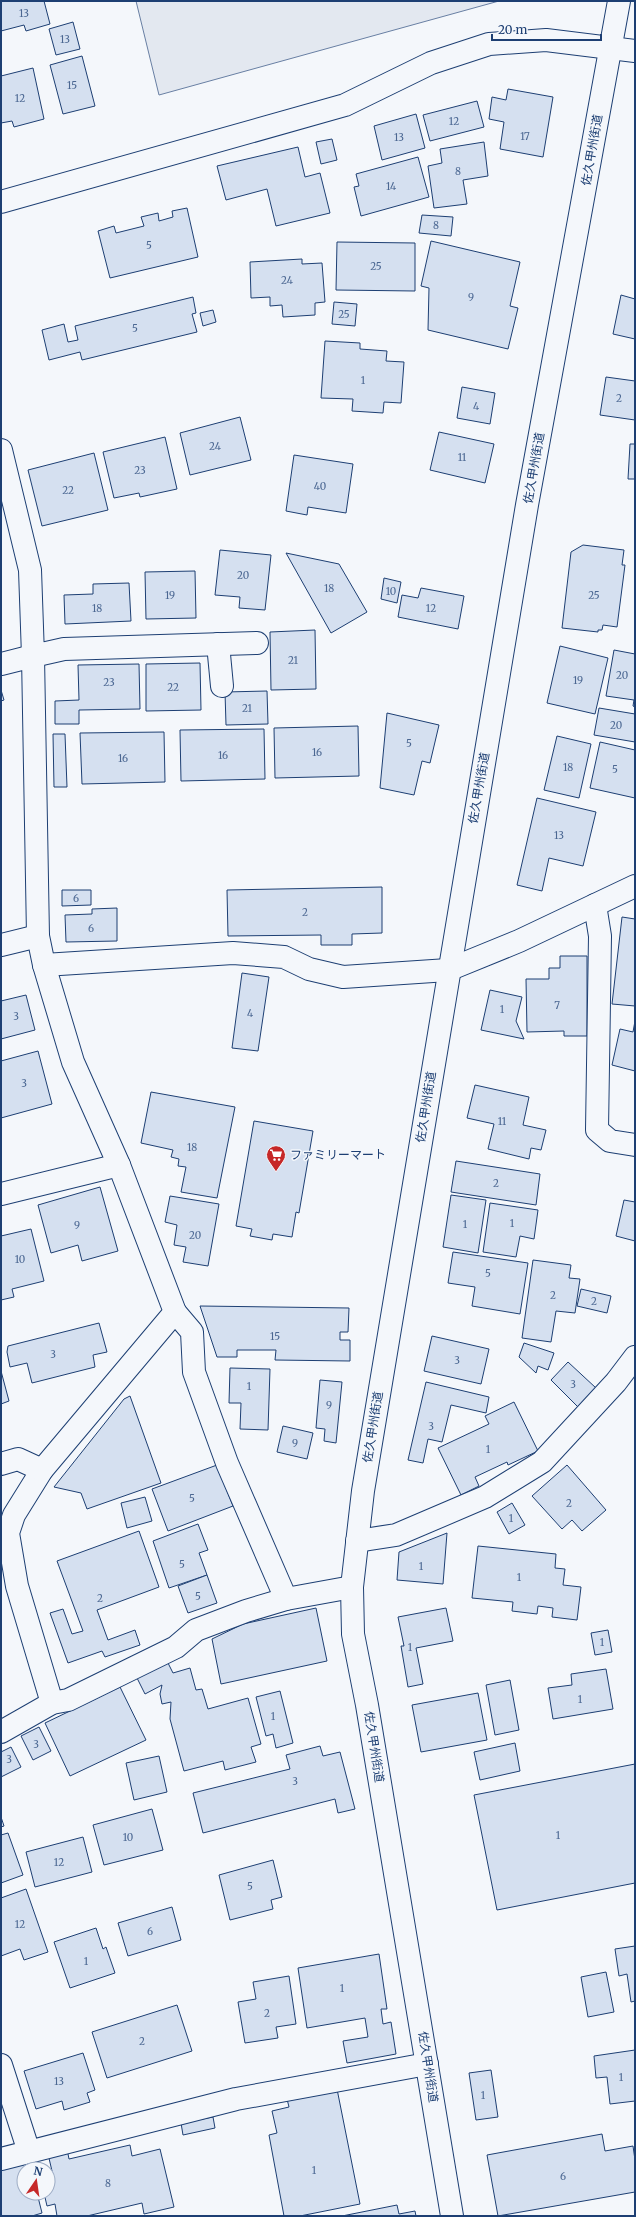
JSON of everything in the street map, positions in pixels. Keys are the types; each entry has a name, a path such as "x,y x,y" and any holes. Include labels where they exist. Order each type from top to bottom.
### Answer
{"street":[{"name":"佐久甲州街道","path":"452,2216 367,1705 353,1634 352,1587 364,1483 448,970 527,505 620,1"},
{"path":"1,202 345,105 432,63 489,44 546,40 635,51"},
{"path":"1,450 30,570 38,936 44,965 73,1062 119,1164 175,1312 192,1332 194,1372 227,1463 286,1599"},
{"path":"1,664 64,649 257,643"},
{"path":"218,644 222,686"},
{"path":"44,965 232,953 284,957 309,969 343,977 448,970 519,941 635,886"},
{"path":"595,905 600,936 597,1130 610,1141 635,1145"},
{"path":"1,945 38,936"},
{"path":"1,1194 119,1164"},
{"path":"52,1703 17,1586 8,1533 14,1515 42,1470 175,1312"},
{"path":"357,1540 396,1535 485,1497 542,1462 616,1382 635,1357"},
{"path":"1,1464 18,1459 42,1470"},
{"path":"1,1732 52,1703 68,1700 176,1647 196,1630 246,1611 286,1599 352,1587"},
{"path":"1,2159 236,2098 427,2064"},
{"path":"1,2065 29,2152"}],"shaded area":[{"path":"136,1 499,1 159,95"}],"building":[{"path":"1,1 44,1 50,24 26,31 24,25 1,31"},
{"path":"73,22 80,49 56,55 49,29"},
{"path":"82,56 95,106 63,114 50,65"},
{"path":"33,68 44,119 14,127 12,121 1,123 1,76"},
{"path":"508,89 553,97 543,157 500,149 504,122 489,119 492,97 506,100"},
{"path":"477,101 484,127 430,141 423,115"},
{"path":"416,114 425,148 382,160 374,126"},
{"path":"332,139 337,160 321,164 316,142"},
{"path":"484,142 488,176 463,180 467,204 434,208 428,166 442,163 440,149"},
{"path":"298,147 305,177 320,173 330,213 276,226 267,189 226,200 217,166"},
{"path":"418,157 429,197 361,216 354,187 359,186 356,174"},
{"path":"187,208 198,257 110,278 98,231 114,226 116,233 144,226 141,217 158,213 159,221 173,217 172,211"},
{"path":"422,215 453,217 451,236 419,233"},
{"path":"431,241 520,262 510,306 518,308 508,349 428,330 429,288 421,286"},
{"path":"337,242 415,243 415,291 336,290"},
{"path":"302,259 302,264 322,263 325,302 315,303 315,315 283,317 282,305 270,306 270,297 251,298 250,262"},
{"path":"621,295 635,299 635,339 613,334"},
{"path":"193,297 196,313 192,314 197,332 82,360 80,352 49,360 42,330 64,324 68,342 78,340 75,326"},
{"path":"334,302 357,304 355,326 332,324"},
{"path":"213,310 216,322 203,326 200,313"},
{"path":"325,341 360,343 360,349 387,351 386,361 404,362 401,403 384,402 383,413 352,411 353,399 321,398"},
{"path":"606,377 635,381 635,420 600,415"},
{"path":"462,387 495,393 490,424 457,418"},
{"path":"240,417 251,460 190,475 180,433"},
{"path":"439,432 494,444 485,483 430,470"},
{"path":"165,437 177,489 140,497 139,493 114,498 103,452"},
{"path":"630,444 635,444 635,479 628,479"},
{"path":"94,453 108,510 42,526 28,470"},
{"path":"294,455 353,464 346,513 308,507 307,515 286,511"},
{"path":"583,545 624,550 622,565 625,565 617,627 603,625 602,630 598,630 598,632 562,628 571,552"},
{"path":"220,550 271,555 265,610 239,608 240,597 215,595"},
{"path":"286,553 339,564 367,612 331,633"},
{"path":"195,571 196,618 146,619 145,572"},
{"path":"384,578 401,582 397,603 381,599"},
{"path":"129,583 131,621 65,624 64,595 93,594 93,584"},
{"path":"421,588 464,596 458,629 398,617 402,595 418,598"},
{"path":"315,630 316,689 271,690 270,632"},
{"path":"560,646 608,658 595,714 547,703"},
{"path":"614,650 635,654 635,707 633,706 634,700 606,696"},
{"path":"200,663 201,710 146,711 146,664"},
{"path":"139,664 140,709 79,710 79,724 55,724 55,701 79,700 78,665"},
{"path":"1,690 4,700 1,701"},
{"path":"267,691 268,724 226,725 225,692"},
{"path":"599,708 635,714 635,742 594,735"},
{"path":"387,713 439,725 430,763 422,761 414,795 380,788"},
{"path":"358,726 359,776 275,778 274,728"},
{"path":"264,729 265,779 181,781 180,730"},
{"path":"164,732 165,782 82,784 80,733"},
{"path":"53,734 65,734 67,787 54,787"},
{"path":"557,736 591,744 579,798 544,790"},
{"path":"600,742 635,750 635,798 590,788"},
{"path":"537,798 596,812 583,866 549,858 542,891 517,885"},
{"path":"382,887 382,933 352,934 352,945 321,945 321,935 228,936 227,890"},
{"path":"62,890 91,890 91,905 62,906"},
{"path":"117,908 117,941 66,942 65,915 92,914 92,909"},
{"path":"622,917 635,919 635,1006 612,1004"},
{"path":"560,956 587,956 587,1036 564,1036 564,1031 527,1032 526,979 549,979 549,968 560,968"},
{"path":"242,973 269,977 258,1051 232,1048"},
{"path":"490,990 522,997 516,1021 524,1039 481,1030"},
{"path":"26,995 35,1030 1,1039 1,1001"},
{"path":"635,1021 635,1071 612,1065 620,1029 633,1032"},
{"path":"38,1051 52,1104 1,1118 1,1061"},
{"path":"475,1085 529,1097 523,1125 546,1130 541,1150 531,1148 529,1159 488,1149 494,1124 467,1118"},
{"path":"151,1092 235,1107 217,1198 181,1192 186,1167 178,1166 179,1159 171,1157 173,1150 141,1143"},
{"name":"ファミリーマート","path":"254,1121 313,1131 299,1213 296,1212 292,1237 273,1234 272,1240 250,1236 252,1229 236,1226"},
{"path":"456,1161 540,1174 536,1205 451,1192"},
{"path":"100,1187 118,1251 82,1261 78,1245 51,1253 38,1205"},
{"path":"451,1195 486,1200 478,1253 443,1247"},
{"path":"170,1196 219,1204 208,1266 183,1262 186,1247 174,1245 177,1225 165,1222"},
{"path":"624,1200 635,1202 635,1241 616,1236"},
{"path":"490,1203 538,1210 534,1239 520,1236 516,1257 483,1252"},
{"path":"31,1229 44,1281 12,1289 14,1297 1,1300 1,1236"},
{"path":"453,1252 528,1263 520,1314 472,1306 475,1287 448,1283"},
{"path":"533,1260 571,1265 569,1278 580,1279 575,1313 556,1311 551,1342 522,1338"},
{"path":"581,1289 611,1296 607,1313 577,1306"},
{"path":"200,1306 349,1308 348,1332 340,1332 340,1340 350,1340 350,1361 275,1360 276,1350 237,1350 237,1357 217,1357"},
{"path":"99,1323 107,1352 93,1355 95,1367 32,1383 27,1363 10,1367 7,1352 8,1346"},
{"path":"432,1336 489,1349 481,1384 424,1371"},
{"path":"524,1343 554,1353 548,1370 538,1366 536,1373 519,1357"},
{"path":"568,1362 596,1388 578,1407 551,1380"},
{"path":"230,1368 270,1369 268,1430 240,1429 241,1403 229,1403"},
{"path":"1,1371 9,1401 1,1404"},
{"path":"320,1380 342,1382 336,1443 324,1441 325,1429 316,1428"},
{"path":"426,1382 489,1397 486,1413 451,1405 442,1442 428,1439 423,1463 408,1460"},
{"path":"130,1396 161,1483 87,1509 81,1493 54,1487 124,1399"},
{"path":"514,1402 538,1451 508,1465 507,1462 475,1477 479,1486 461,1495 438,1448 489,1424 485,1416"},
{"path":"283,1426 313,1433 307,1459 277,1452"},
{"path":"217,1465 233,1506 168,1531 152,1489"},
{"path":"567,1465 606,1510 582,1531 572,1520 562,1529 532,1496"},
{"path":"145,1497 152,1521 127,1528 121,1503"},
{"path":"512,1503 525,1525 509,1534 497,1512"},
{"path":"198,1524 208,1550 199,1553 207,1575 169,1588 153,1541"},
{"path":"139,1531 159,1587 97,1610 108,1640 135,1630 140,1645 105,1657 102,1651 68,1663 50,1613 63,1609 72,1634 83,1631 57,1561"},
{"path":"447,1533 443,1584 397,1580 399,1552"},
{"path":"478,1546 556,1554 555,1568 565,1569 563,1585 581,1587 577,1620 552,1617 553,1608 538,1606 537,1614 512,1611 513,1602 472,1598"},
{"path":"207,1575 217,1603 188,1613 178,1586"},
{"path":"316,1608 327,1661 221,1684 212,1639 243,1624"},
{"path":"446,1608 453,1641 416,1648 423,1684 408,1687 401,1646 404,1646 398,1617"},
{"path":"608,1630 612,1652 595,1655 591,1633"},
{"path":"166,1659 173,1673 190,1668 196,1690 202,1689 208,1709 248,1698 261,1744 251,1747 256,1762 225,1770 223,1761 184,1771 170,1719 171,1702 162,1704 160,1694 162,1685 145,1694 135,1674"},
{"path":"606,1669 613,1709 553,1719 548,1688 572,1685 571,1674"},
{"path":"510,1680 519,1730 495,1735 486,1685"},
{"path":"120,1687 146,1740 70,1776 45,1723"},
{"path":"280,1691 293,1743 276,1748 273,1734 266,1736 256,1697"},
{"path":"478,1693 487,1740 421,1752 412,1705"},
{"path":"39,1727 51,1751 33,1760 21,1736"},
{"path":"515,1743 520,1771 480,1780 474,1752"},
{"path":"320,1746 323,1756 340,1752 355,1809 338,1813 335,1799 203,1833 193,1793 290,1769 286,1755"},
{"path":"11,1747 21,1767 1,1777 1,1752"},
{"path":"159,1756 167,1792 134,1800 126,1763"},
{"path":"635,1764 635,1883 497,1910 474,1795"},
{"path":"152,1809 163,1850 104,1865 93,1825"},
{"path":"1,1817 4,1826 1,1827"},
{"path":"8,1833 23,1875 1,1883 1,1835"},
{"path":"83,1837 92,1872 35,1887 26,1852"},
{"path":"273,1860 282,1897 271,1900 273,1909 230,1920 219,1875"},
{"path":"26,1889 48,1952 24,1960 20,1949 1,1956 1,1898"},
{"path":"172,1907 181,1940 128,1956 118,1923"},
{"path":"96,1928 103,1949 106,1947 115,1973 70,1988 54,1942"},
{"path":"635,1946 635,2001 631,2002 627,1974 619,1976 615,1949"},
{"path":"379,1954 387,2009 381,2009 383,2024 391,2022 396,2054 347,2063 343,2041 368,2037 365,2018 307,2028 298,1968"},
{"path":"606,1972 614,2012 588,2017 581,1977"},
{"path":"289,1976 296,2024 276,2027 278,2038 245,2043 238,2002 256,1999 253,1982"},
{"path":"177,2005 192,2051 107,2078 92,2032"},
{"path":"635,2050 635,2101 610,2104 607,2077 596,2078 594,2056"},
{"path":"83,2053 95,2090 87,2093 90,2102 64,2110 62,2101 36,2109 24,2071"},
{"path":"491,2070 498,2117 476,2120 469,2073"},
{"path":"337,2089 360,2204 300,2216 284,2216 269,2135 277,2133 272,2111 289,2107 287,2099"},
{"path":"213,2117 215,2128 183,2135 181,2123"},
{"path":"602,2134 605,2151 633,2146 635,2160 635,2192 498,2216 487,2155"},
{"path":"130,2145 132,2156 160,2149 174,2207 144,2214 142,2203 87,2216 57,2216 55,2204 47,2206 46,2201 56,2201 56,2161 50,2161 48,2154 67,2149 69,2159"},
{"path":"16,2164 16,2201 39,2201 42,2213 32,2216 1,2216 1,2168"},
{"path":"397,2205 399,2214 415,2211 416,2216 342,2216"}],"place":[{"name":"ファミリーマート","path":"276,1172"}]}
